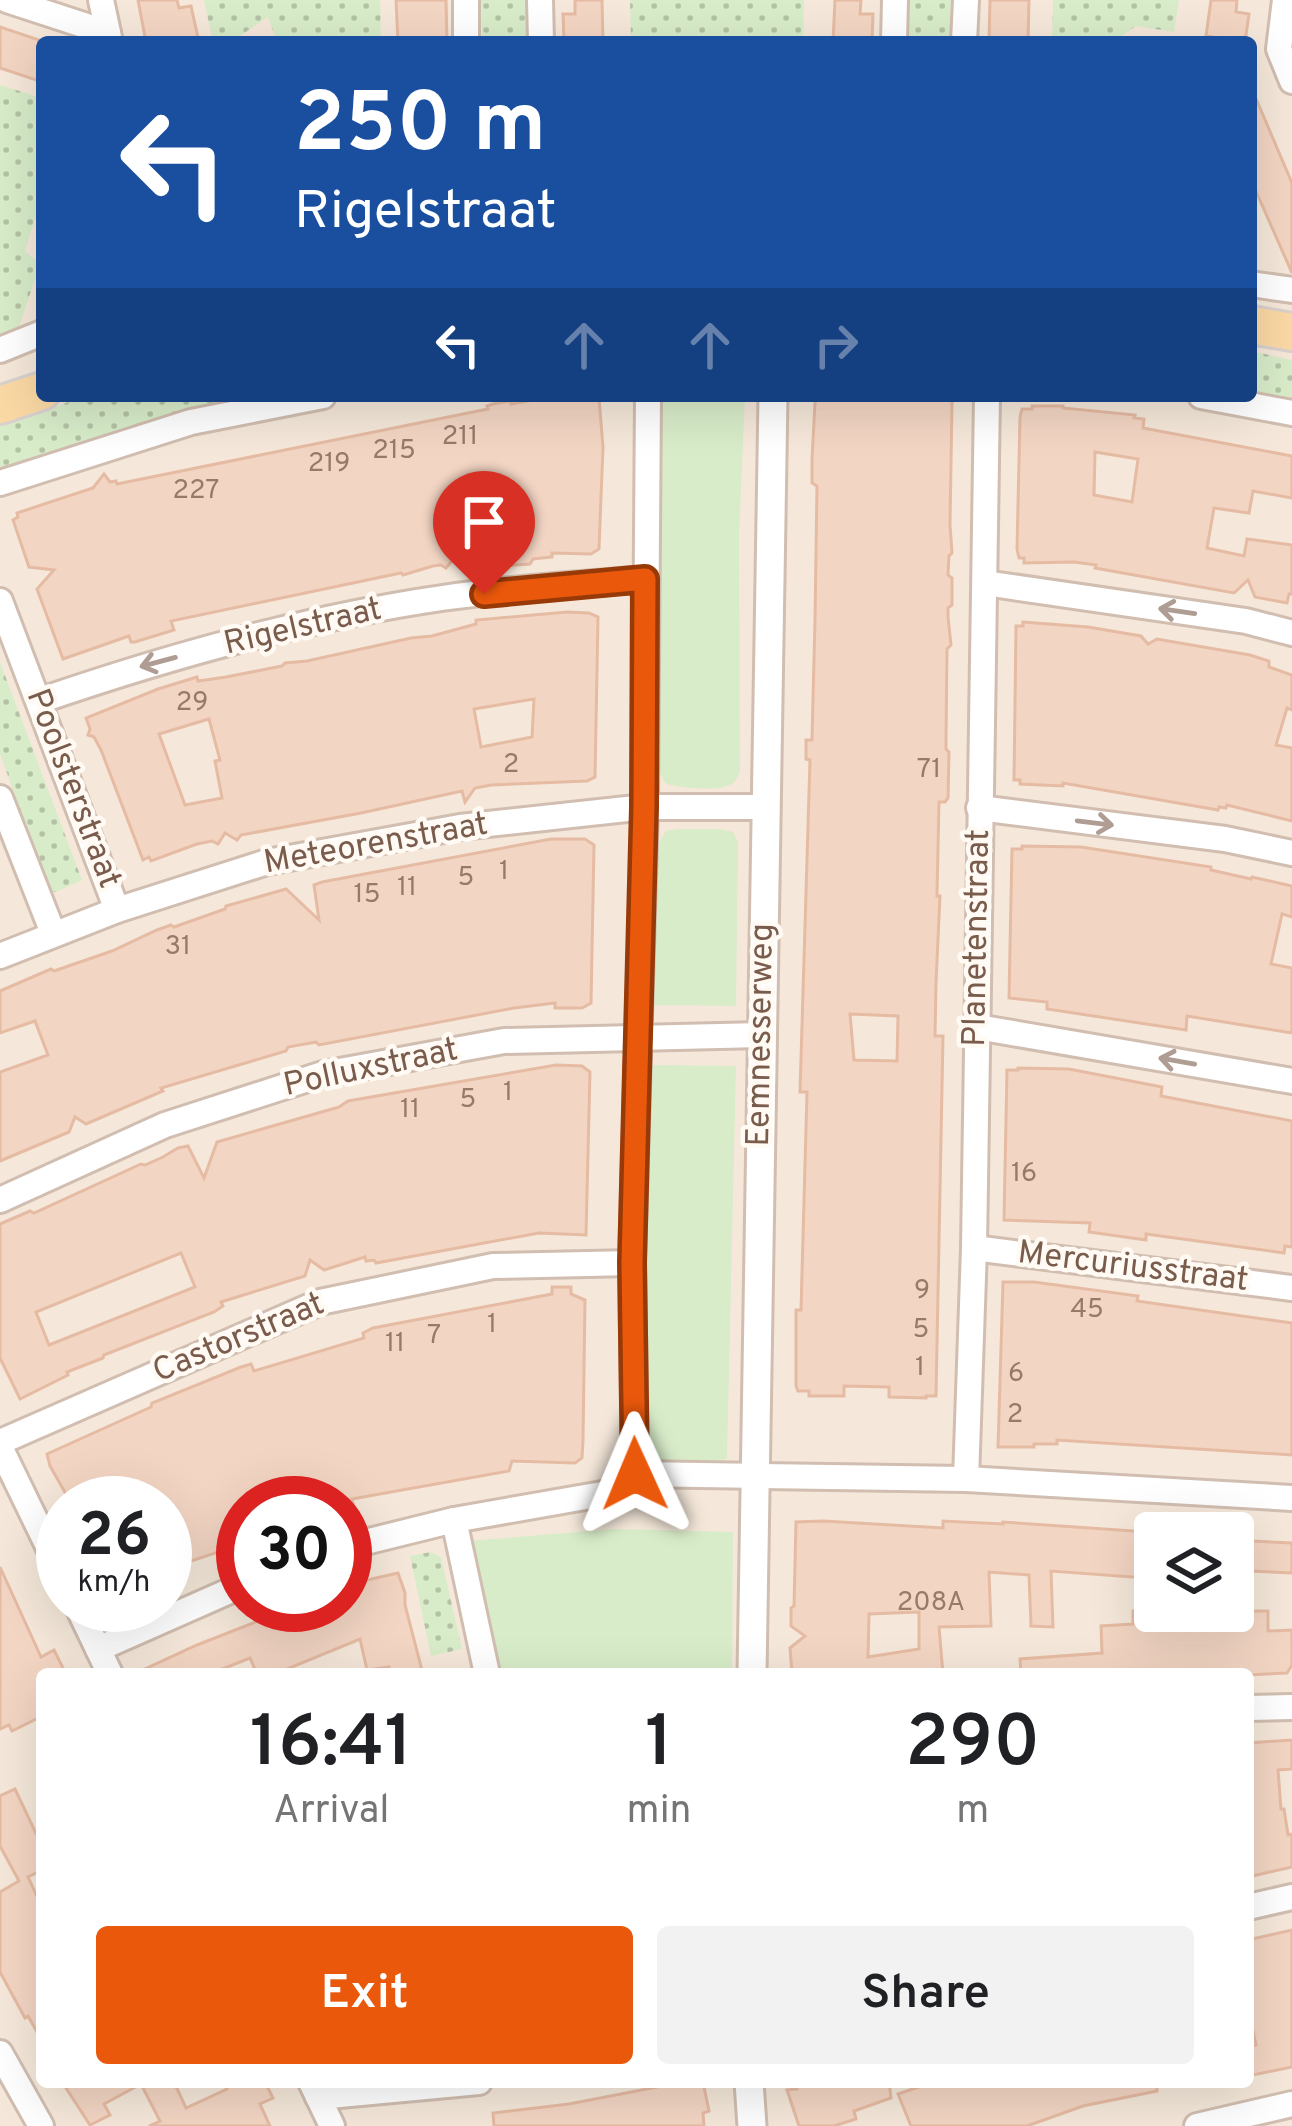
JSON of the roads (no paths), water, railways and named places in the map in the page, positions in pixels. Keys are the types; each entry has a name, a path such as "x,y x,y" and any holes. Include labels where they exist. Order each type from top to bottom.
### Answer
{"main road":[{"path":"1257,326 1292,332"},
{"path":"0,386 36,377"},
{"path":"0,405 36,393"}],"street":[{"path":"7,0 104,36"},
{"path":"101,0 109,36"},
{"path":"466,0 466,36"},
{"path":"540,0 541,36"},
{"path":"894,36 896,0"},
{"path":"964,36 966,0"},
{"path":"1288,1 1279,49 1292,81"},
{"path":"1257,285 1292,290"},
{"path":"0,350 36,336"},
{"path":"0,483 191,422 293,402"},
{"path":"635,1474 632,1262 648,402"},
{"name":"Eemnesserweg","path":"752,1668 773,402"},
{"name":"Planetenstraat","path":"965,1479 974,1248 987,402"},
{"path":"1233,402 1292,413"},
{"name":"Rigelstraat","path":"40,701 143,665 334,618 444,597 645,579"},
{"path":"985,584 1246,621 1292,633"},
{"name":"Poolsterstraat","path":"0,601 117,910"},
{"path":"0,798 53,933"},
{"name":"Meteorenstraat","path":"0,956 117,910 267,862 460,826 644,807 766,807"},
{"path":"979,808 1225,839 1292,853"},
{"path":"977,1027 1292,1081"},
{"name":"Polluxstraat","path":"0,1200 165,1125 323,1073 504,1041 762,1035"},
{"name":"Mercuriusstraat","path":"974,1248 1292,1288"},
{"name":"Castorstraat","path":"0,1445 320,1301 493,1265 632,1262"},
{"path":"0,1445 36,1520"},
{"path":"372,1540 454,1520 608,1493 635,1474 965,1479 1292,1498"},
{"path":"454,1520 486,1668"},
{"path":"98,1649 216,1597"},
{"path":"90,1632 107,1668"},
{"path":"1254,1708 1292,1706"},
{"path":"1254,1906 1292,1898"},
{"path":"0,2053 41,2126"},
{"path":"332,2126 315,2090 356,2088"},
{"path":"749,2088 752,2126"},
{"path":"1197,2126 1292,2104"}]}
